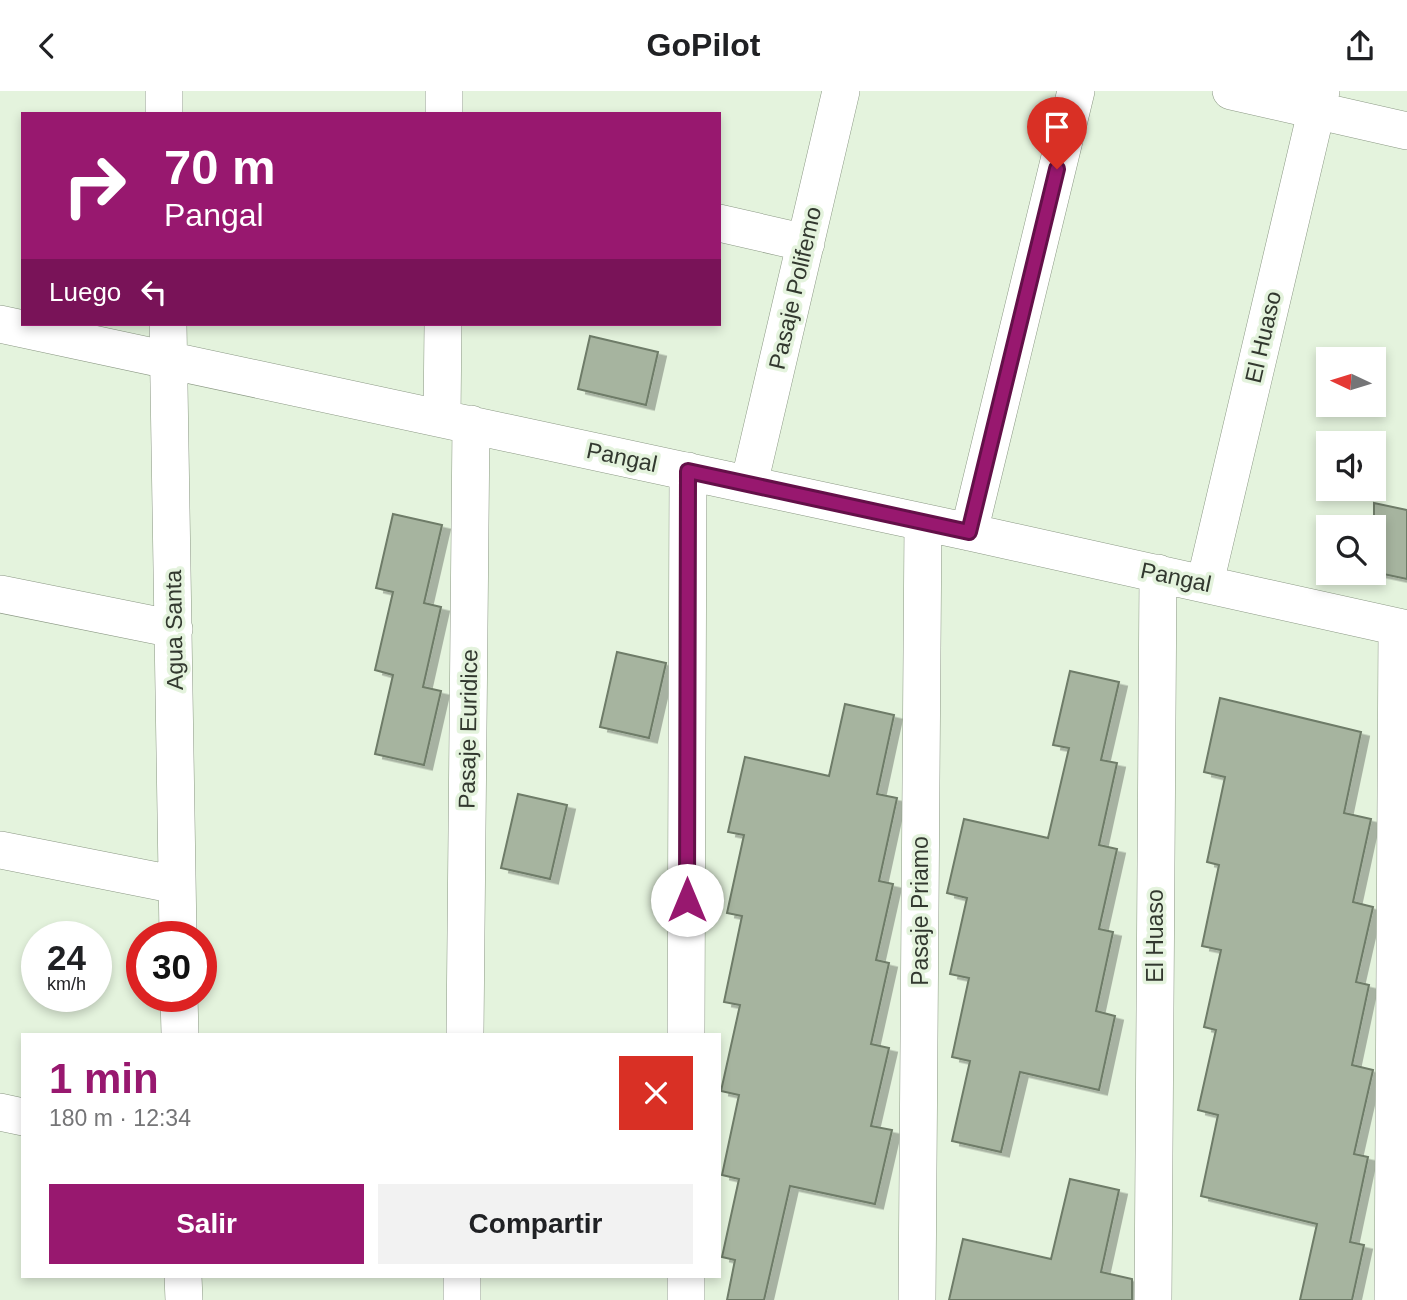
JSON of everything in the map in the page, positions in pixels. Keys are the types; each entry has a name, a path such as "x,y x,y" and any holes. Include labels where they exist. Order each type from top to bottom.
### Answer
{"street":[{"path":"164,91 164,112"},
{"path":"444,91 444,112"},
{"name":"Pasaje Polifemo","path":"749,484 841,91"},
{"path":"969,532 1076,91"},
{"path":"1231,91 1319,101 1407,131"},
{"name":"El Huaso","path":"1205,583 1319,101"},
{"path":"721,223 806,243"},
{"name":"Pangal","path":"0,324 168,341 456,421 1402,628"},
{"name":"Pasaje Euridice","path":"443,326 456,421 465,1033"},
{"name":"Agua Santa","path":"168,341 178,921"},
{"path":"686,1033 688,471"},
{"name":"Pasaje Priamo","path":"917,1300 923,522"},
{"name":"El Huaso","path":"1153,1300 1158,573"},
{"path":"0,594 174,629"},
{"path":"1393,1300 1402,628"},
{"path":"0,850 177,885"},
{"path":"179,1012 180,1033"},
{"path":"0,1112 21,1117"},
{"path":"183,1278 184,1300"},
{"path":"462,1278 462,1300"},
{"path":"685,1300 686,1278"}],"building":[{"path":"590,336 658,352 646,405 578,389"},
{"path":"1374,503 1407,510 1407,579 1386,575 1386,515 1374,515"},
{"path":"393,514 442,525 424,603 441,607 423,687 441,691 424,765 375,754 393,675 375,670 393,592 376,588"},
{"path":"617,652 666,663 649,738 600,727"},
{"path":"1070,671 1119,682 1101,760 1117,763 1099,845 1117,849 1099,929 1113,932 1096,1011 1115,1016 1099,1090 1020,1072 1001,1152 952,1141 970,1061 952,1057 969,978 950,974 967,898 947,893 964,819 1048,838 1069,748 1053,745"},
{"path":"1220,698 1361,732 1344,813 1371,819 1353,902 1373,907 1356,982 1369,985 1352,1065 1373,1070 1354,1154 1368,1157 1350,1242 1364,1245 1352,1300 1300,1300 1317,1224 1201,1196 1218,1115 1198,1110 1216,1030 1204,1027 1221,950 1202,946 1219,865 1207,862 1225,777 1204,772"},
{"path":"845,704 894,715 877,794 897,798 879,881 893,884 876,960 889,963 871,1044 889,1048 871,1126 892,1130 875,1204 790,1186 764,1300 727,1300 735,1260 722,1257 739,1179 722,1175 739,1095 721,1091 740,1005 724,1002 742,916 727,913 744,835 728,832 745,757 829,776"},
{"path":"518,794 567,805 550,879 501,868"},
{"path":"1070,1179 1119,1190 1101,1272 1132,1279 1132,1300 949,1300 963,1239 1051,1259"}],"route":[{"path":"687,900 688,471 969,532 1057,169"}]}
